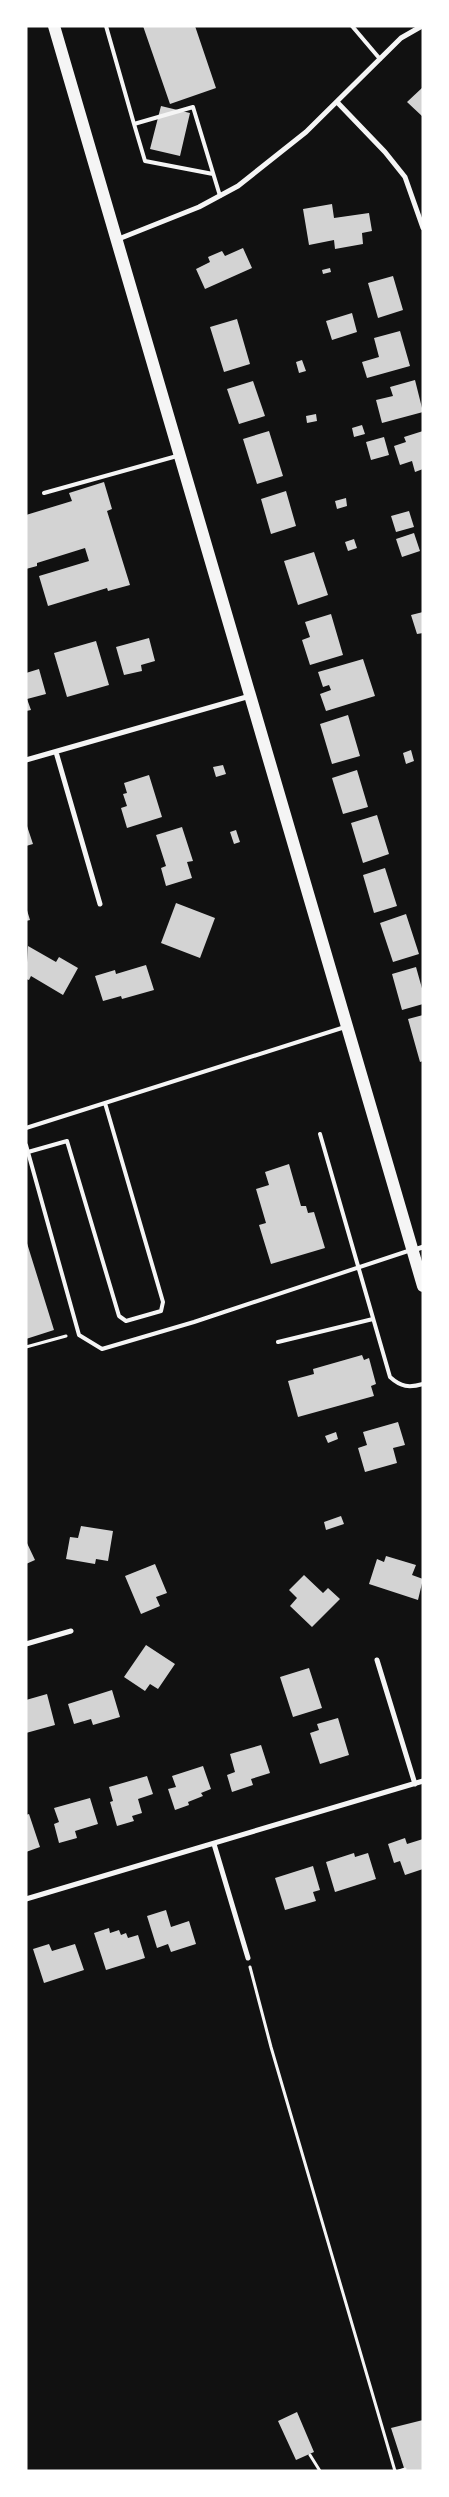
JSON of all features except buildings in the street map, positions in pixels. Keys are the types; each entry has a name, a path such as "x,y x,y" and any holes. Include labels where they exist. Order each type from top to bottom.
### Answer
{"main road":[{"path":"54,26 347,1026 418,1248 423,1286"}],"street":[{"path":"116,240 199,207 238,186 306,132 401,38 422,26"},
{"path":"336,102 385,152 405,177 423,228"},
{"path":"26,760 250,696"},
{"path":"56,752 100,904"},
{"path":"26,1644 71,1631"},
{"path":"377,1660 415,1784"},
{"path":"26,1899 423,1782"},
{"path":"214,1844 248,1958"}],"lane":[{"path":"106,26 146,161 213,174"},
{"path":"355,27 380,59"},
{"path":"134,124 194,107 220,196"},
{"path":"44,493 180,455"},
{"path":"26,1128 347,1026"},
{"path":"28,1152 67,1141 119,1316 126,1321 161,1311 163,1302 105,1103"},
{"path":"320,1134 390,1377 399,1385 412,1387 423,1384"},
{"path":"26,1145 79,1335 102,1349 194,1322 418,1248"},
{"path":"278,1342 373,1319"}],"path":[{"path":"26,1347 66,1336"},
{"path":"248,1958 271,2047 395,2471"},
{"path":"310,2454 320,2471"},
{"path":"399,2471 405,2469"}]}
